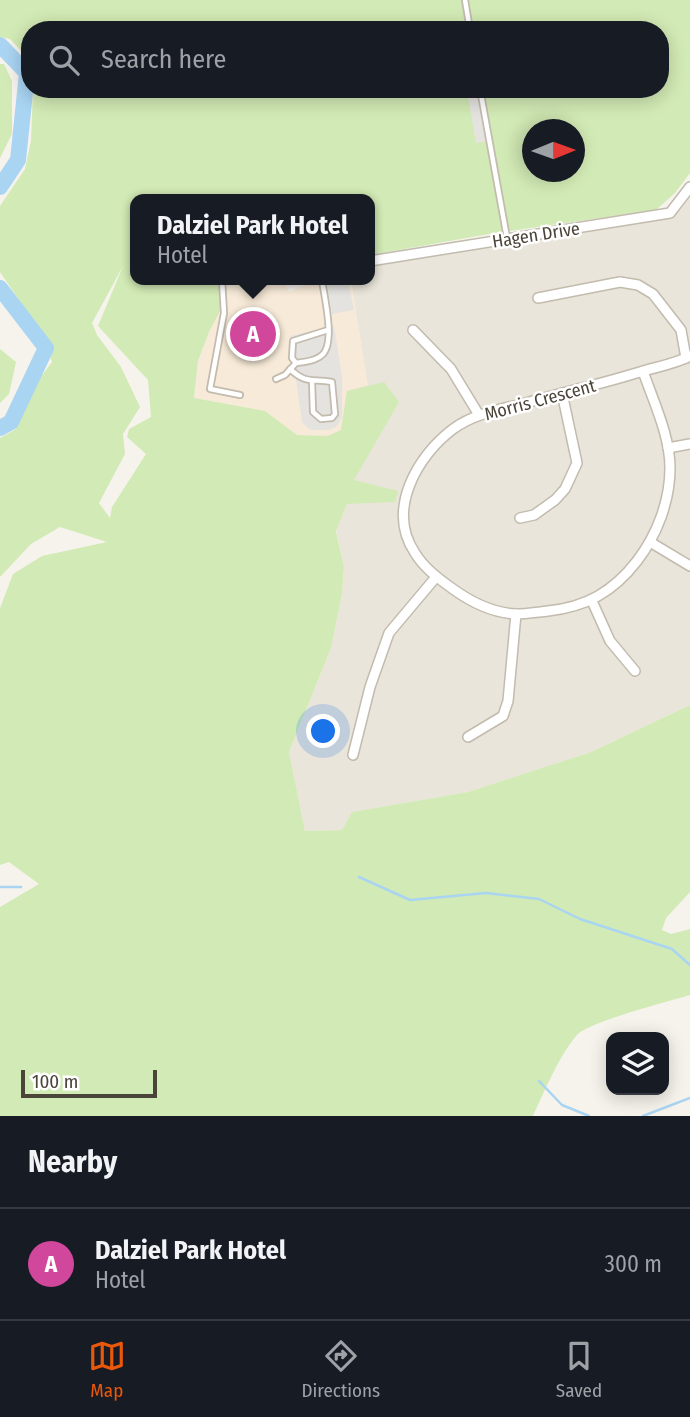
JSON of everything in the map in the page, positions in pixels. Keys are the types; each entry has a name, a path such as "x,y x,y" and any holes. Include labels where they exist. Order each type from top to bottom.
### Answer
{"street":[{"name":"Hagen Drive","path":"375,260 670,213 690,187"},
{"path":"538,298 620,282 638,285 653,294 681,330 688,357"},
{"path":"413,330 451,369 479,415"},
{"name":"Morris Crescent","path":"643,371 668,448 668,489 662,515 650,542 627,573 592,601 570,608 516,614 471,602 436,577 414,553 407,535 404,514 407,492 415,472 434,445 455,427 479,415 688,357"},
{"path":"520,518 534,515 555,500 565,489 577,463 562,393"},
{"path":"668,448 690,444"},
{"path":"650,542 690,566"},
{"path":"353,755 370,687 389,634 436,577"},
{"path":"592,601 610,641 635,671"},
{"path":"468,737 503,716 508,701 516,614"}],"lane":[{"path":"465,0 468,21"},
{"path":"483,98 507,239"},
{"path":"222,285 223,313 209,389 240,395"},
{"path":"276,379 296,363 322,356 327,348 328,330 323,285"},
{"path":"296,363 292,358 293,341 328,330"},
{"path":"290,369 300,379 332,382 335,414 332,418 321,419 313,412 312,381"}],"shaded area":[{"path":"468,98 482,98 490,141 476,143"},
{"path":"690,187 690,705 591,752 468,792 353,812 342,830 305,831 289,752 331,648 342,594 344,567 285,285 305,330 356,316 352,285 375,285 375,266 670,213"},
{"path":"219,285 286,285 289,292 305,285 352,285 368,385 347,391 341,430 328,436 297,435 265,411 194,398 198,361 223,305"},
{"path":"327,285 349,285 354,310 332,314"},
{"path":"334,326 342,376 342,418 336,427 329,430 310,430 302,422 290,336"}],"green space":[{"path":"0,0 690,0 690,173 675,193 656,210 495,233 375,254 375,194 130,194 130,285 220,285 223,305 198,361 194,398 265,411 297,435 328,436 341,430 347,391 384,382 399,402 354,480 398,491 395,502 347,504 336,531 344,567 342,594 331,648 289,752 305,831 342,830 352,812 468,792 591,752 690,705 690,892 666,918 662,930 671,934 690,929 690,995 612,1018 577,1035 547,1085 533,1116 0,1116 0,907 39,884 9,862 0,865 0,608 13,574 42,556 107,542 60,527 31,544 0,577 0,438 16,429 34,386 52,362 40,331 0,272 0,206 25,169 31,141 33,98 669,98 669,21 21,21 21,51 10,39 0,37","holes":["123,266 98,326 148,380 151,417 129,429 127,437 146,454 112,507 110,518 99,503 125,454 123,434 140,407 121,367 97,335 92,323"]},
{"path":"0,64 4,64 12,81 12,134 0,158"},
{"path":"0,349 16,362 9,394 0,403"}],"waterway":[{"path":"0,45 21,67"},
{"path":"0,187 18,160 24,98"},
{"path":"0,288 46,348 11,422 0,428"},
{"path":"359,877 410,900 486,893 539,899 580,919 672,949 690,965"},
{"path":"0,887 21,887"},
{"path":"539,1081 562,1105 589,1116"},
{"path":"643,1116 690,1098"}],"place":[{"name":"Dalziel Park Hotel","path":"253,334"}]}
